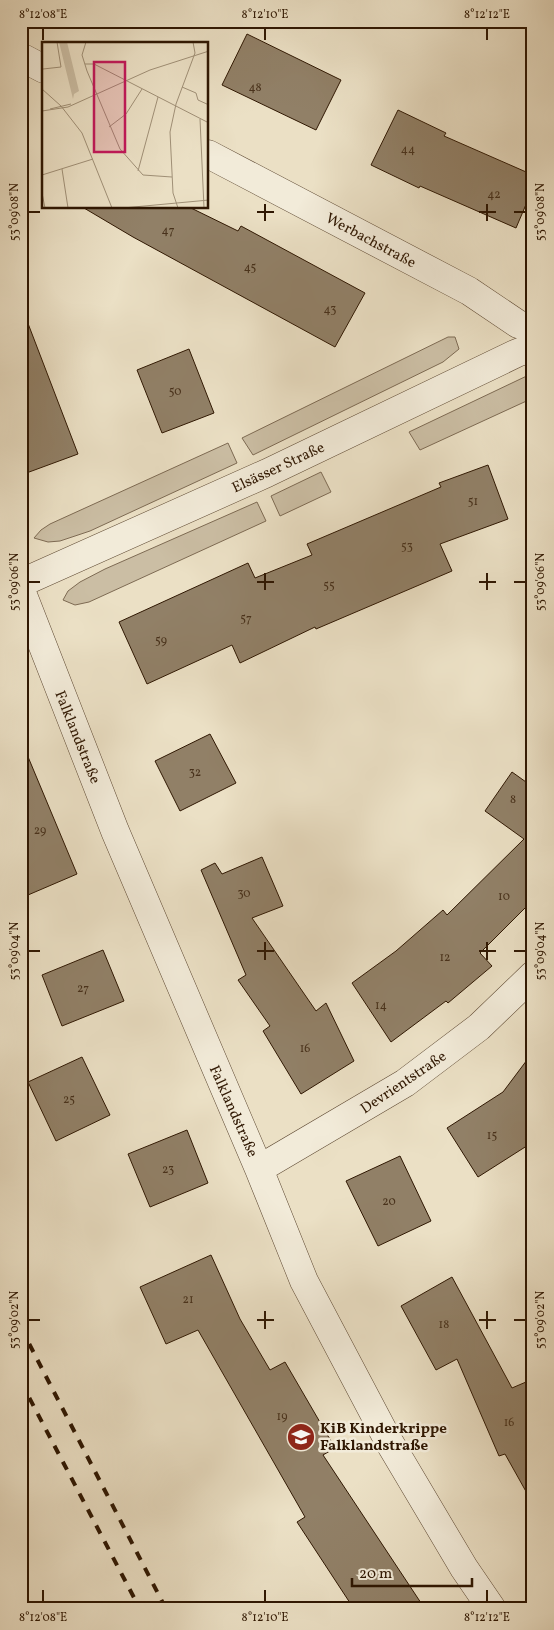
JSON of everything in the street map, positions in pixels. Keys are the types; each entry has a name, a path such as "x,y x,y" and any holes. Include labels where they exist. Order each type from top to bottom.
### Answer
{"street":[{"path":"21,57 42,68"},
{"name":"Werbachstraße","path":"209,155 469,291 518,324 533,329"},
{"name":"Elsässer Straße","path":"21,583 267,473 533,347"},
{"name":"Falklandstraße","path":"21,590 115,831 259,1169 288,1245 326,1324 388,1440 464,1568 492,1609"},
{"name":"Devrientstraße","path":"259,1169 405,1083 479,1027 533,975"}],"shaded area":[{"path":"448,337 455,337 459,349 443,362 253,455 242,438"},
{"path":"533,373 533,398 420,450 409,432"},
{"path":"228,443 237,463 90,531 60,541 48,542 34,538 50,524"},
{"path":"321,472 331,492 280,516 271,496"},
{"path":"257,502 266,521 89,602 75,605 63,600 68,591 80,582 105,569"}],"building":[{"path":"247,34 341,80 316,130 222,85"},
{"path":"398,110 446,133 444,136 533,175 533,188 516,228 420,186 419,188 371,165"},
{"path":"86,209 193,209 238,231 241,226 365,293 335,347 133,237"},
{"path":"24,313 78,454 21,475 21,314"},
{"path":"189,349 214,413 162,433 137,370"},
{"path":"488,465 508,519 440,544 452,571 316,629 315,627 240,663 232,645 147,684 119,622 248,563 255,578 312,555 307,544 441,487 439,483"},
{"path":"210,734 236,783 180,811 155,761"},
{"path":"21,740 77,874 21,898"},
{"path":"512,772 533,787 533,900 480,953 492,966 448,1003 446,1001 391,1042 352,983 396,951 443,910 447,915 524,839 485,811"},
{"path":"262,857 283,906 252,918 316,1011 326,1003 354,1061 301,1094 263,1031 270,1026 238,980 246,975 201,870 215,863 222,874"},
{"path":"103,950 124,1001 62,1026 42,975"},
{"path":"533,1052 533,1142 478,1177 447,1128 503,1092"},
{"path":"82,1057 110,1115 56,1141 28,1082"},
{"path":"187,1130 208,1183 150,1207 128,1154"},
{"path":"400,1156 431,1221 378,1246 346,1181"},
{"path":"211,1255 240,1319 270,1370 285,1362 335,1448 323,1455 425,1609 354,1609 297,1522 305,1517 198,1330 166,1344 140,1287"},
{"path":"452,1277 512,1388 533,1379 533,1504 505,1454 499,1456 457,1359 436,1370 401,1306"}],"railway":[{"path":"21,1328 166,1609"},
{"path":"21,1382 140,1609"}],"place":[{"name":"KiB Kinderkrippe Falklandstraße","path":"301,1437"}]}
